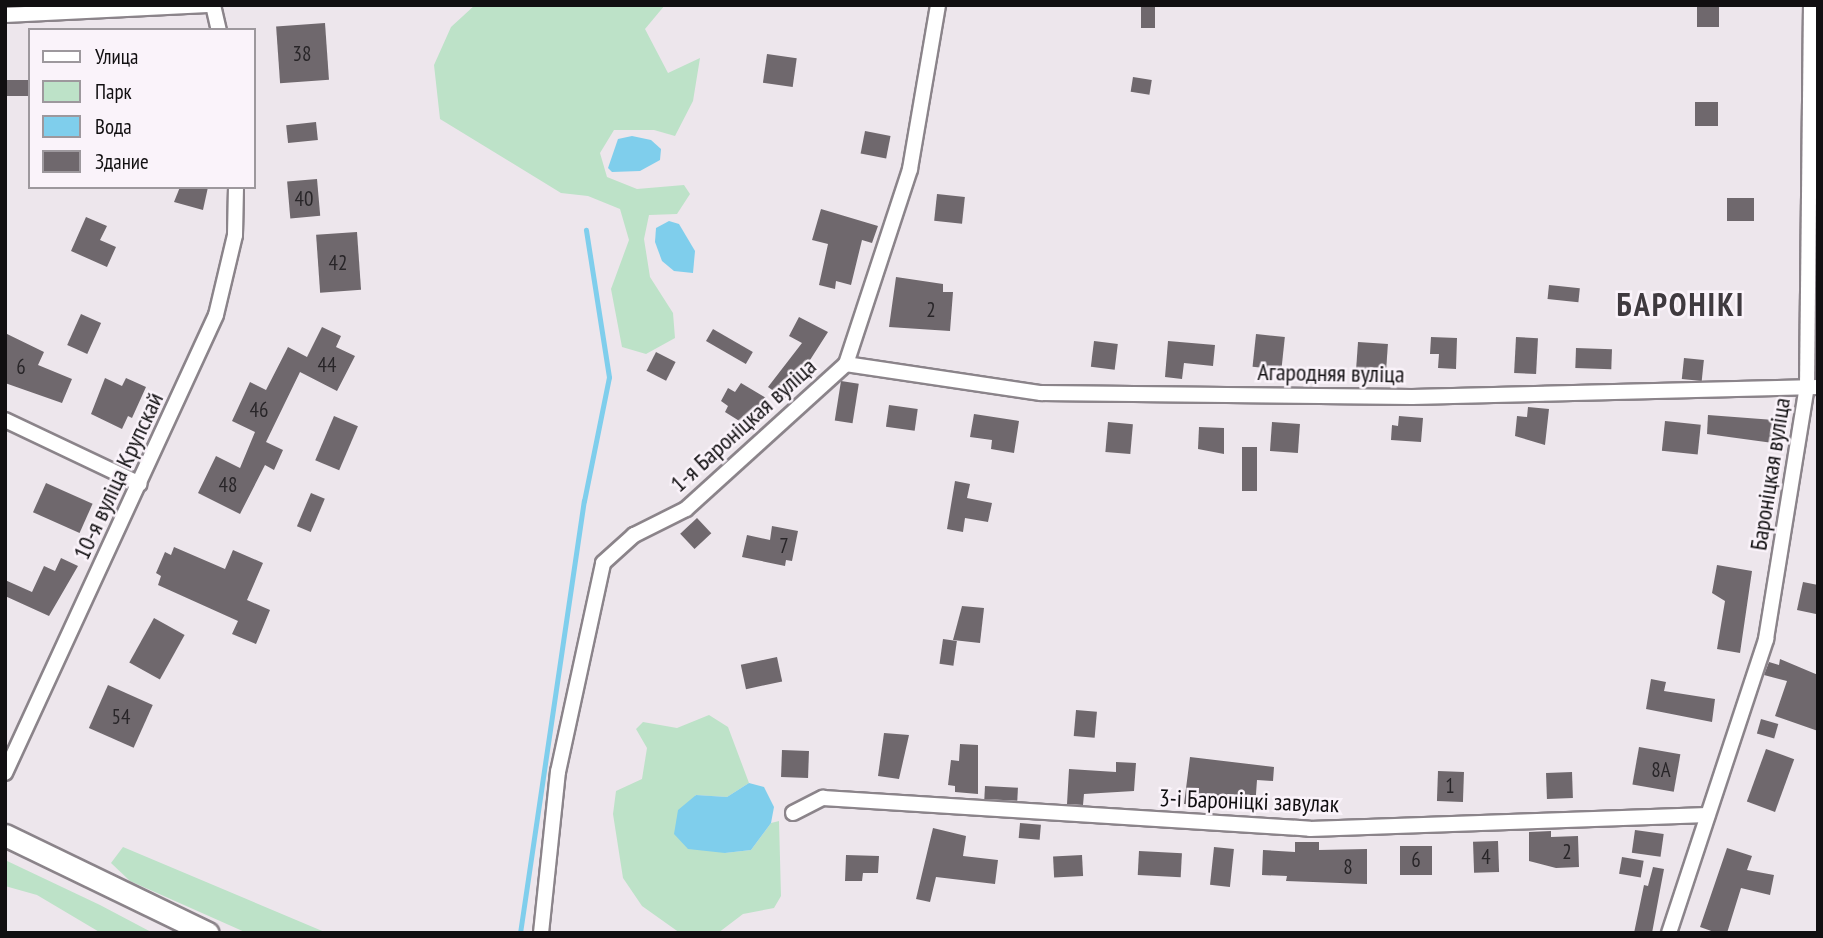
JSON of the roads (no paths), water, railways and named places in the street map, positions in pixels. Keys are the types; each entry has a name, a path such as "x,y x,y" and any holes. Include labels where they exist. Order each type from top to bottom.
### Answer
{"main road":[{"path":"5,835 208,933"}],"street":[{"path":"5,15 213,5 219,28"},
{"name":"1-я Бароніцкая вуліца","path":"541,933 558,772 603,563 634,535 686,509 846,364 910,169 937,5"},
{"name":"Бароніцкая вуліца","path":"1669,933 1766,639 1812,387 1811,5"},
{"name":"10-я вуліца Крупскай","path":"5,773 216,315 235,235 236,189"},
{"name":"Агародняя вуліца","path":"846,364 1041,393 1412,397 1812,387"},
{"path":"5,420 140,484"},
{"name":"3-і Бароніцкі завулак","path":"793,813 823,798 1310,829 1708,815"}],"water":[{"path":"632,136 651,140 661,149 660,160 640,171 612,172 608,168 618,139"},
{"path":"669,221 679,224 695,251 693,273 674,271 662,261 655,242 656,228"},
{"path":"749,783 764,787 774,807 771,823 751,850 725,853 688,849 674,834 678,810 696,795 727,797"}],"waterway":[{"path":"520,933 584,501 609,377 586,230"}],"district":[{"name":"БАРОНІКІ","path":"1681,304"}]}
